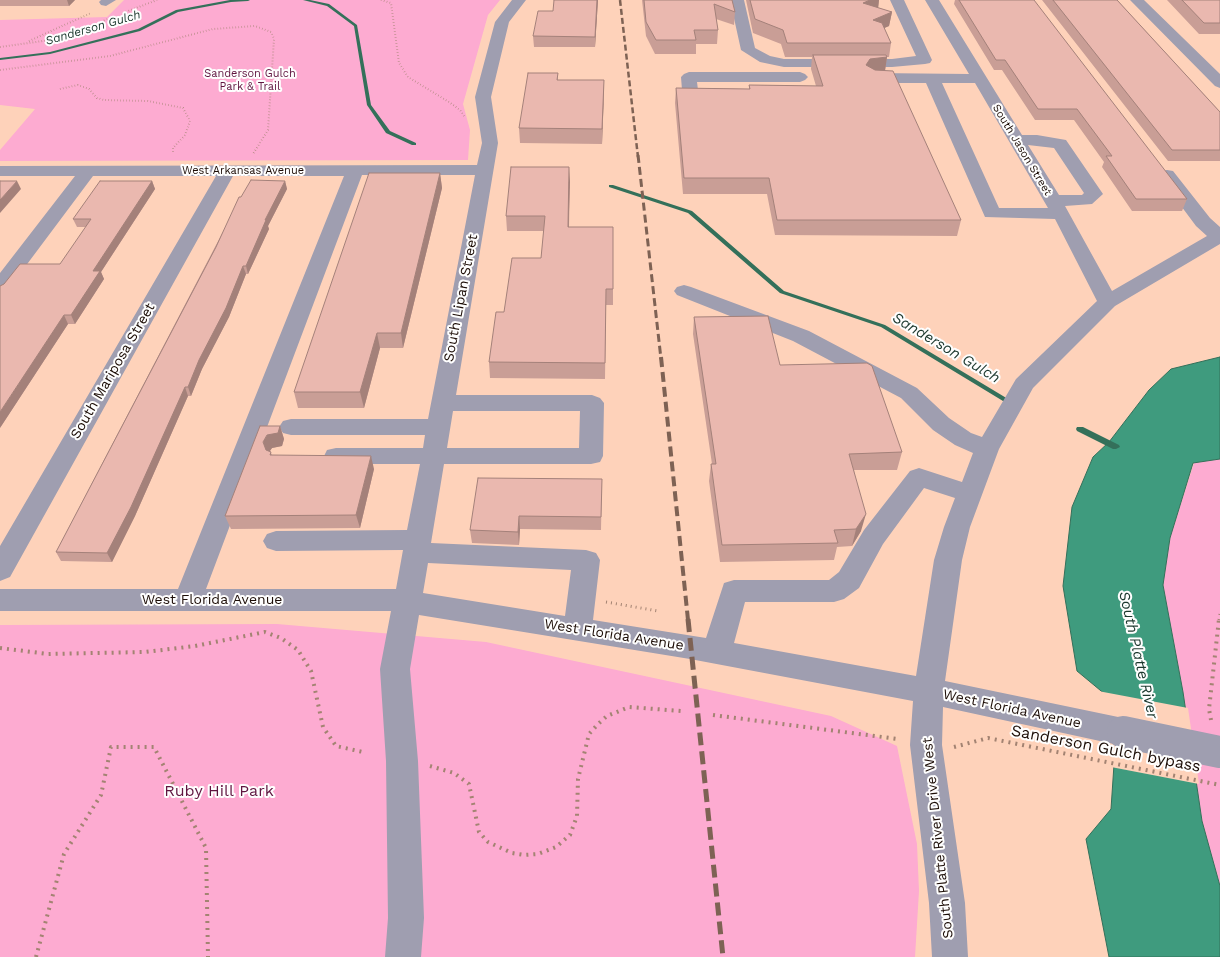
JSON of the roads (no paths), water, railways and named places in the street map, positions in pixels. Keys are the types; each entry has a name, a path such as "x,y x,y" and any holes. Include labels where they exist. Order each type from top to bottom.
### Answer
{"street":[{"name":"South Lipan Street","path":"403,957 406,918 402,761 395,669 437,427 486,170 490,143 483,97 502,22 519,0"},
{"path":"737,0 748,50 755,56 784,63 892,63 925,60 916,4"},
{"path":"1137,0 1220,84"},
{"name":"South Jason Street","path":"916,4 980,79 1057,207 1108,302"},
{"path":"690,90 689,77 980,79"},
{"path":"932,78 992,213 1057,207 1086,200 1094,194 1060,144 1037,140 1016,140"},
{"path":"1161,166 1203,222 1220,236"},
{"name":"West Arkansas Avenue","path":"0,171 486,170"},
{"path":"0,287 88,171"},
{"name":"South Mariposa Street","path":"0,570 227,171"},
{"path":"188,600 355,171"},
{"name":"South Platte River Drive West","path":"950,957 948,903 926,745 929,692 948,560 958,527 987,449 1024,384 1108,302 1220,236"},
{"path":"684,291 801,336 909,393 941,424 963,439 987,449"},
{"path":"309,456 591,456 592,403 442,403"},
{"path":"291,427 437,427"},
{"path":"717,652 734,591 834,591 849,580 873,538 919,477 971,494"},
{"path":"276,540 416,546 586,560 578,629"},
{"name":"West Florida Avenue","path":"0,600 393,600 717,652 990,704 1216,739"}],"water":[{"name":"South Platte River","path":"1220,357 1220,459 1193,463 1170,538 1163,585 1183,692 1202,821 1220,886 1220,957 1109,957 1086,839 1111,809 1118,705 1077,671 1063,586 1072,507 1093,457 1109,442 1149,390 1171,369"}],"waterway":[{"name":"Sanderson Gulch","path":"0,59 50,53 139,30 177,11 231,1 248,0"},
{"name":"Sanderson Gulch","path":"305,0 328,5 356,26 369,105 388,132 414,144"},
{"name":"Sanderson Gulch","path":"611,186 690,212 782,292 883,326 1005,399"},
{"name":"Sanderson Gulch","path":"1080,429 1116,447"}],"railway":[{"path":"620,0 638,157"},
{"path":"638,155 661,359"},
{"path":"661,357 688,620"},
{"path":"688,619 723,957"}],"park label":[{"name":"Sanderson Gulch Park & Trail","path":"250,80"},
{"name":"Ruby Hill Park","path":"219,791"}]}
